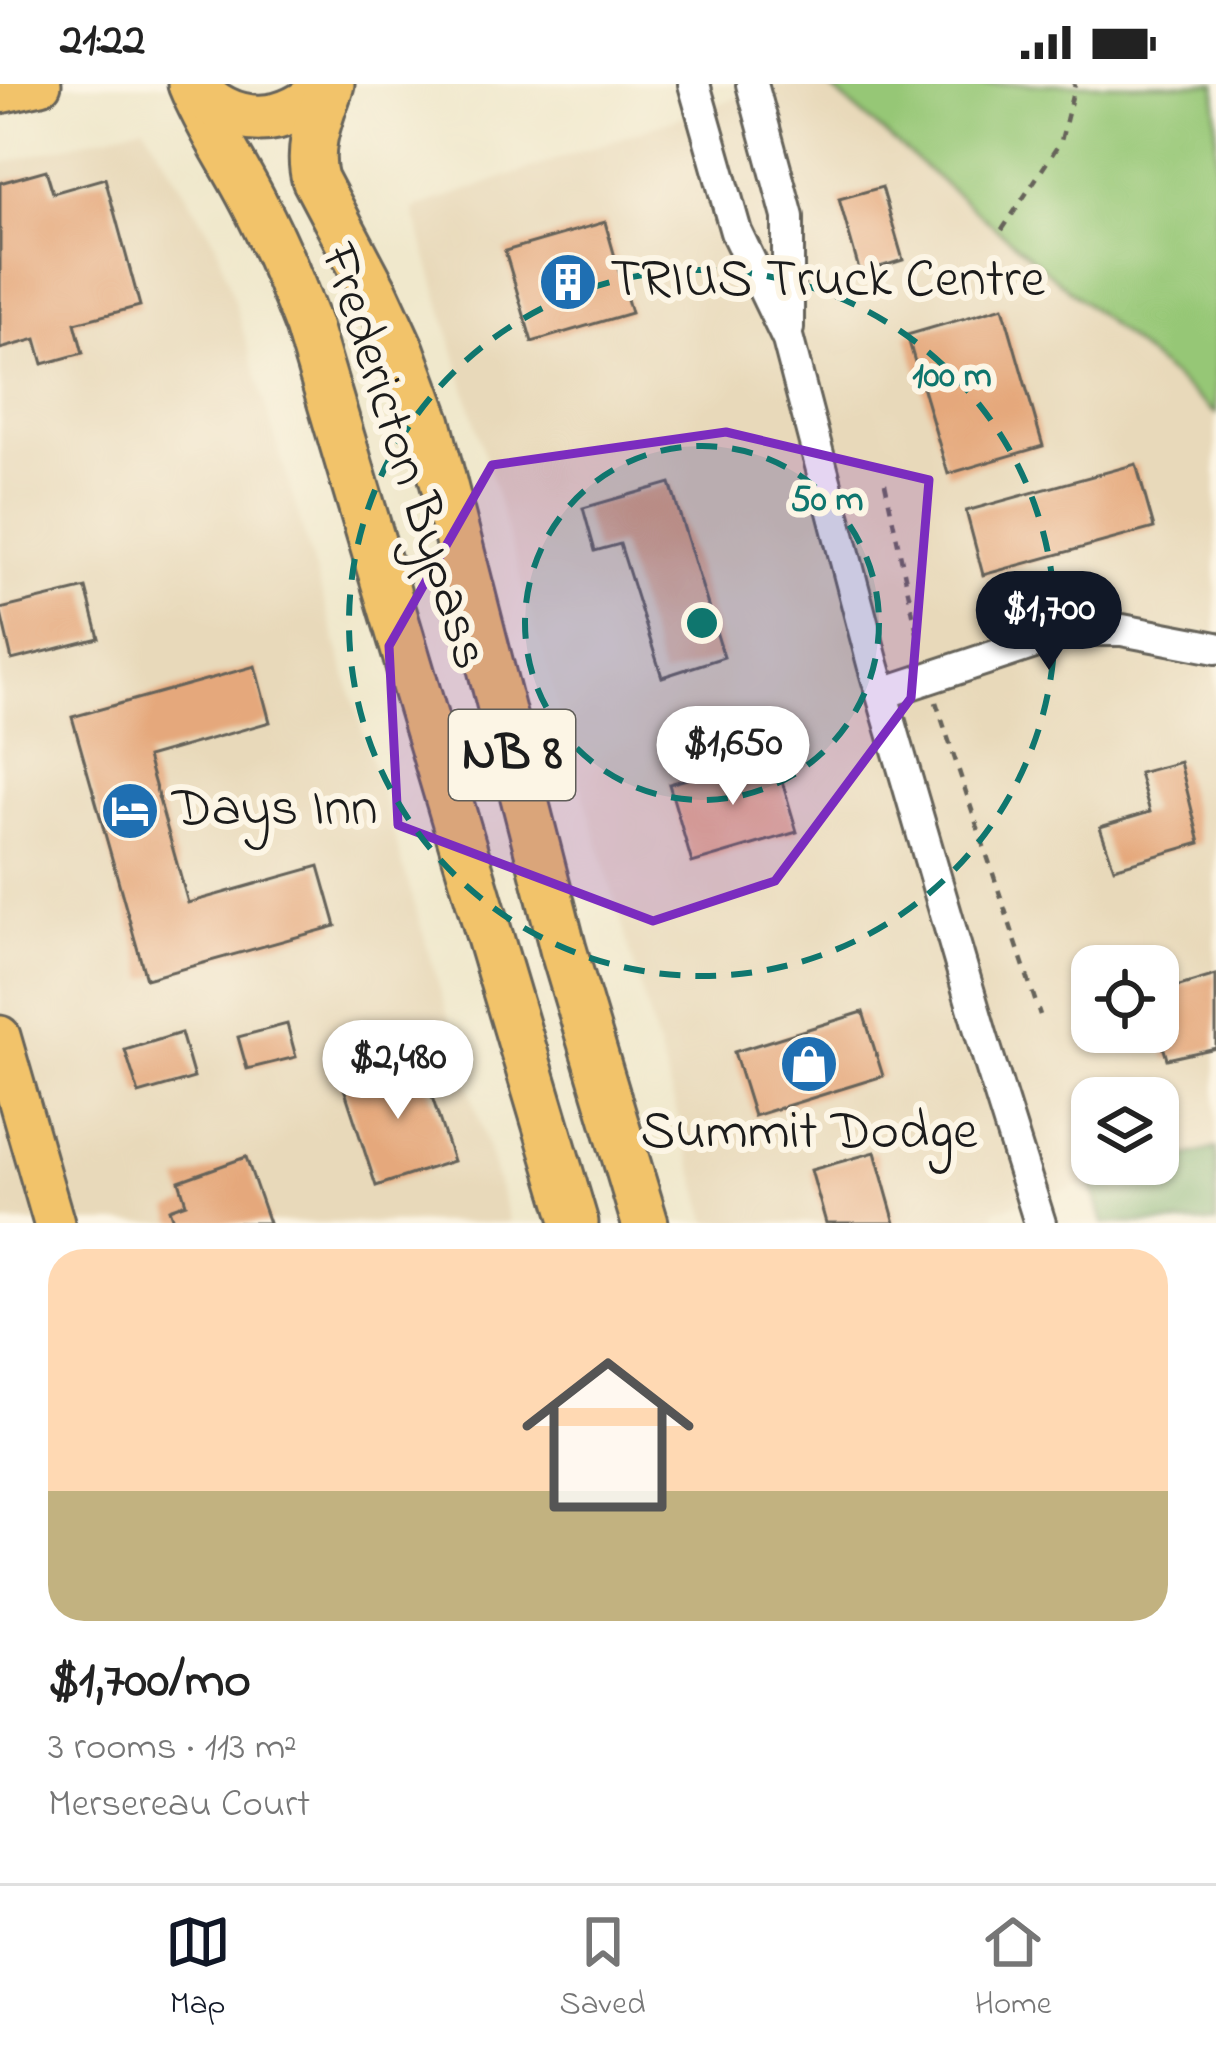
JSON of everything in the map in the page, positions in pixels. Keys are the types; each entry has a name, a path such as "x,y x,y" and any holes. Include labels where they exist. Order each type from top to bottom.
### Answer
{"highway":[{"path":"192,84 227,112 253,119 280,116 305,106 330,84"},
{"name":"Fredericton Bypass","path":"192,84 206,123 277,247 308,326 575,1223"},
{"name":"Fredericton Bypass","path":"330,84 312,144 311,166 402,352 428,423 557,927 645,1223"}],"main road":[{"path":"0,93 41,84"},
{"path":"0,1036 54,1223"}],"street":[{"path":"694,84 736,232 788,340 883,693 1040,1223"},
{"path":"752,84 788,217 788,340"},
{"path":"883,693 1074,630 1122,630 1216,648"}],"path":[{"path":"1002,230 1061,141 1075,84"},
{"path":"885,483 928,678 1040,1016"}],"highlighted area":[{"path":"726,432 929,480 911,698 775,881 653,921 398,825 389,646 492,465"}],"shaded area":[{"path":"777,84 826,84 1216,414 1216,1149 1179,1159 1179,1077 1071,1077 1071,1185 1085,1185 994,1210 997,1223 709,1223 413,209"},
{"path":"144,125 217,244 510,1223 0,1223 0,164"}],"green space":[{"path":"826,84 1216,84 1216,414"},
{"path":"1216,1148 1216,1223 1103,1223 1092,1185 1179,1185 1179,1158"}],"building":[{"path":"46,170 53,193 105,178 140,306 75,323 83,353 43,364 36,339 0,349 0,183"},
{"path":"882,187 903,260 860,273 839,199"},
{"name":"TRIUS Truck Centre","path":"605,222 631,313 532,342 505,251"},
{"path":"1003,307 1043,446 948,474 907,335"},
{"path":"1136,464 1154,528 983,575 966,511"},
{"path":"670,483 724,657 662,677 620,544 595,551 583,508"},
{"path":"86,588 99,638 12,660 0,609"},
{"name":"Days Inn","path":"255,666 270,722 147,757 188,903 319,866 336,926 146,979 72,717"},
{"path":"774,754 797,832 692,863 669,784"},
{"path":"1180,762 1200,843 1114,868 1100,827 1150,812 1139,773"},
{"path":"1216,975 1216,1048 1167,1059 1165,1053 1179,1053 1179,986"},
{"name":"Summit Dodge","path":"863,1012 883,1076 754,1116 734,1052"},
{"path":"287,1024 296,1057 247,1069 238,1037"},
{"path":"181,1033 194,1078 139,1094 125,1050"},
{"path":"419,1057 453,1161 376,1186 342,1082"},
{"path":"875,1152 895,1223 826,1223 811,1170"},
{"path":"246,1157 269,1223 174,1223 169,1209 186,1203 179,1181"}],"place":[{"name":"TRIUS Truck Centre","path":"568,282"},
{"name":"Days Inn","path":"130,811"},
{"name":"Summit Dodge","path":"809,1064"}]}
